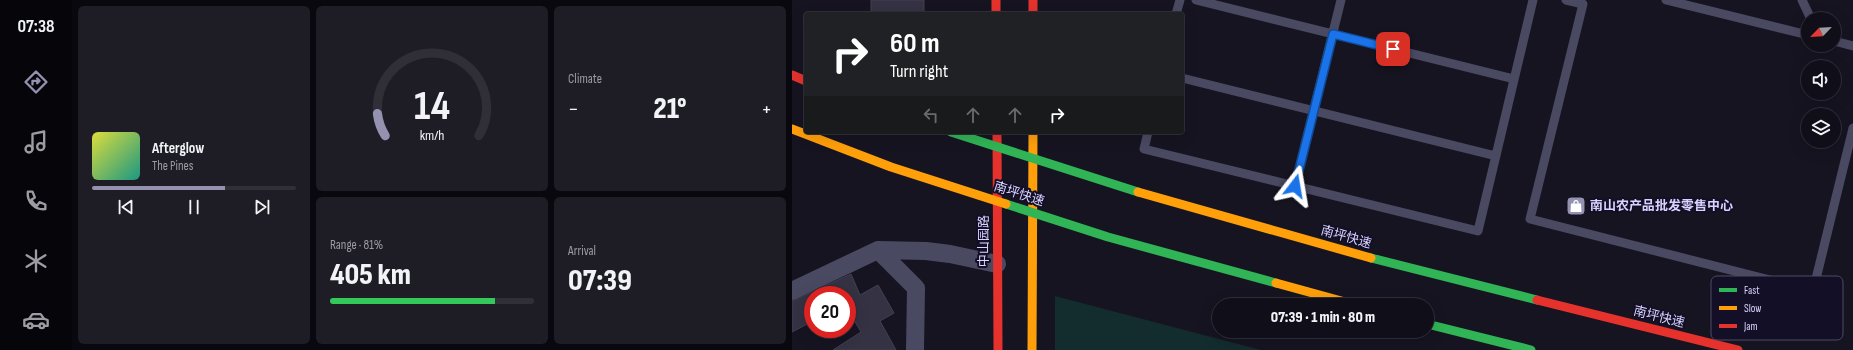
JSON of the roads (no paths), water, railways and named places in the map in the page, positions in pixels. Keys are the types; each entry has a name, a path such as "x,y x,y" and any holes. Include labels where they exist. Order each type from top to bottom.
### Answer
{"main road":[{"path":"996,0 996,12"},
{"path":"1033,0 1033,12"},
{"path":"792,75 804,79"},
{"name":"南坪快速","path":"792,129 804,134"},
{"name":"南坪快速","path":"805,134 891,167 1108,236 1331,298"},
{"name":"南坪快速","path":"957,134 1124,188 1392,264 1738,350"},
{"name":"中山园路","path":"997,134 998,350"},
{"path":"1032,350 1033,134"},
{"path":"994,350 998,324"},
{"path":"1434,326 1531,350"}],"street":[{"path":"792,291 878,250 932,252 997,264"},
{"path":"878,250 916,288 915,350"}],"lane":[{"path":"1177,12 1180,0"},
{"path":"1196,0 1514,79"},
{"path":"1295,186 1341,0"},
{"path":"1148,134 1144,149 1478,231 1533,0"},
{"path":"1566,0 1583,4 1530,220 1753,276"},
{"path":"1666,0 1801,33"},
{"path":"1802,0 1808,12"},
{"path":"1841,43 1853,46"},
{"path":"1184,78 1496,156"},
{"path":"1817,276 1853,128"}],"place":[{"name":"南山农产品批发零售中心","path":"1576,206"}]}
